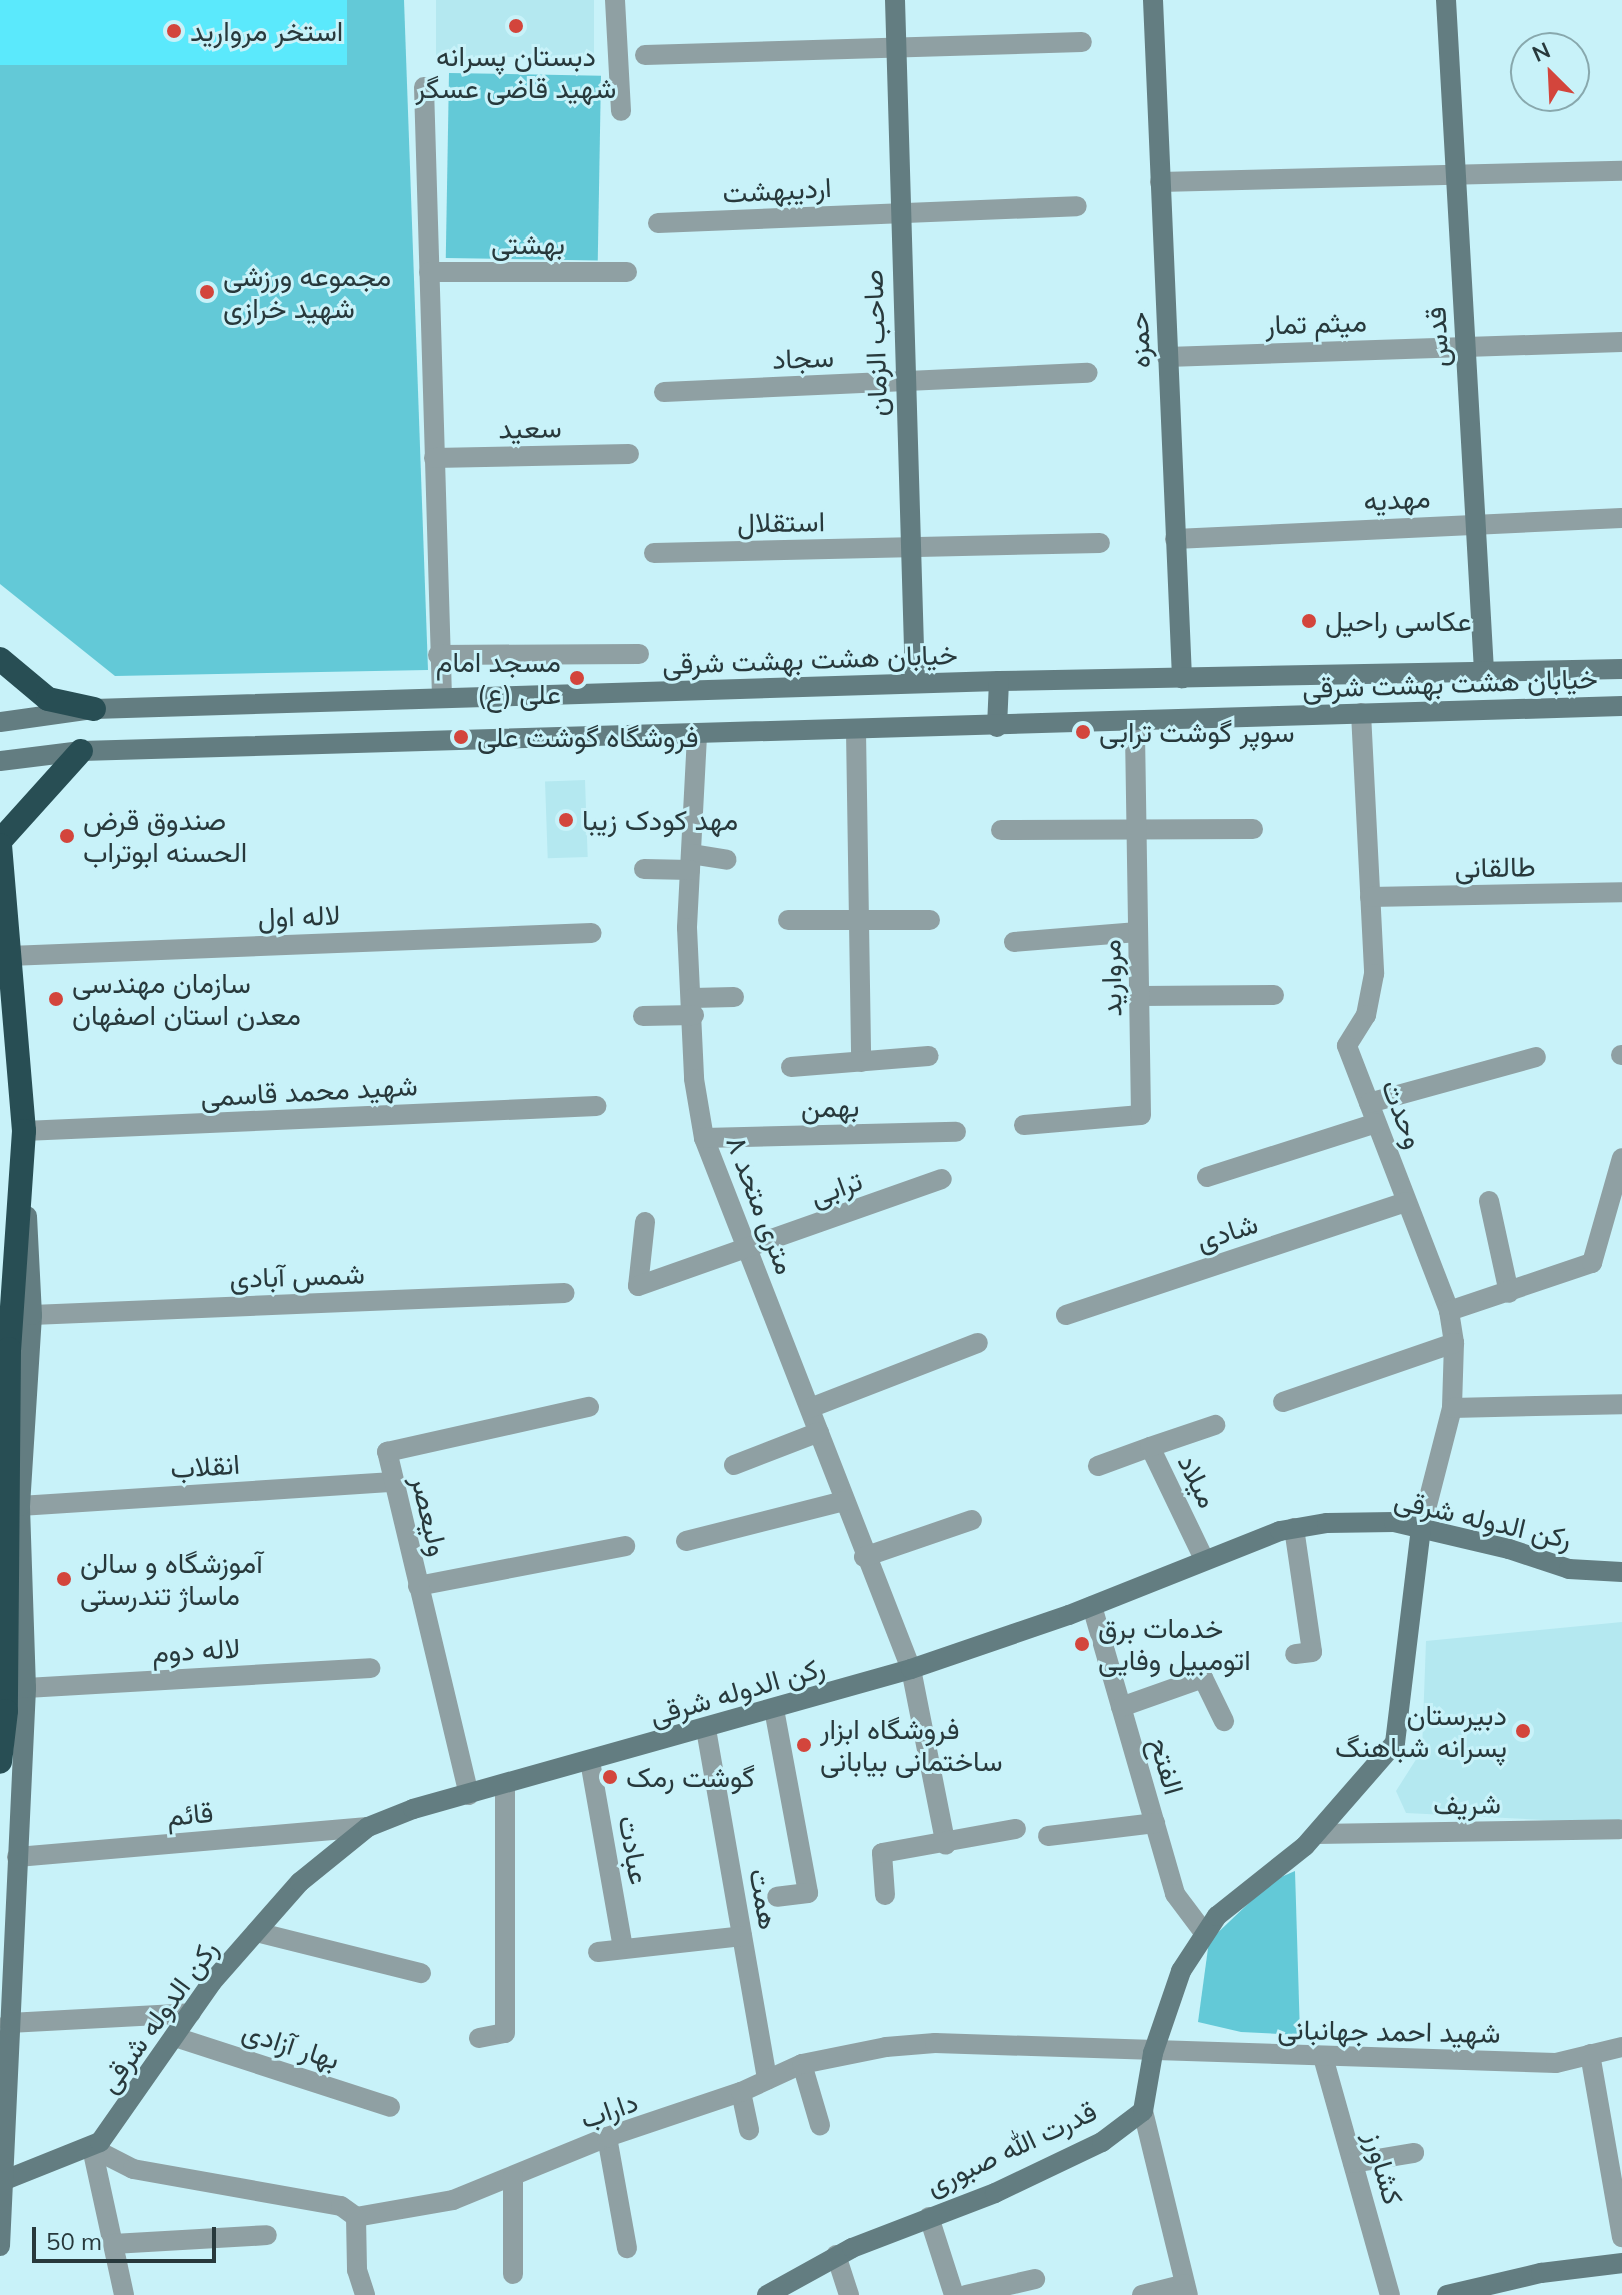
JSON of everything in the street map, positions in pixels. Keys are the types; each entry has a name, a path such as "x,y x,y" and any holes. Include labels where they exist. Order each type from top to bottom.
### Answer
{"highway":[{"path":"0,659 48,699 94,709"},
{"path":"0,1762 6,1711 9,1349 24,1131 0,843 81,751"}],"main road":[{"name":"صاحب الزمان","path":"895,0 915,683"},
{"name":"حمزه","path":"1153,0 1182,678"},
{"name":"قدس","path":"1446,0 1484,672"},
{"name":"خیابان هشت بهشت شرقی","path":"0,722 94,709 915,683 1622,669"},
{"path":"997,727 999,681"},
{"name":"خیابان هشت بهشت شرقی","path":"0,761 81,751 697,736 1622,706"},
{"path":"0,2246 26,1688 20,1506 32,1315 24,1131"},
{"name":"رکن الدوله شرقی","path":"3,2181 92,2148 123,2114 191,2013 256,1932 300,1882 368,1827 505,1784 911,1669 1092,1606 1204,1559 1294,1528 1394,1522 1569,1569 1622,1572"},
{"path":"1143,2111 1153,2053 1181,1971 1217,1916 1316,1834 1395,1743 1421,1529"},
{"name":"قدرت الله صبوری","path":"767,2295 836,2255 1102,2142 1143,2111"},
{"path":"1447,2295 1541,2273 1622,2263"}],"street":[{"path":"615,0 621,111"},
{"path":"645,55 896,45 1082,42"},
{"path":"424,87 438,655 442,698"},
{"path":"1160,182 1622,171"},
{"name":"اردیبهشت","path":"658,223 1077,206"},
{"name":"بهشتی","path":"429,272 627,272"},
{"name":"میثم تمار","path":"1167,357 1622,342"},
{"name":"سجاد","path":"664,392 1088,373"},
{"name":"سعید","path":"434,458 629,454"},
{"name":"مهدیه","path":"1175,539 1622,518"},
{"name":"استقلال","path":"654,553 1100,543"},
{"path":"438,655 639,654"},
{"name":"وحدت","path":"1361,713 1374,974 1366,1015 1347,1046 1449,1311 1454,1343 1452,1408 1421,1529"},
{"name":"مروارید","path":"1024,1125 1141,1115 1135,723"},
{"path":"856,731 861,1062"},
{"name":"۸ متری متحد","path":"697,736 687,928 694,1006 694,1079 704,1138 810,1408 864,1557 911,1669 946,1845"},
{"path":"1001,830 1253,829"},
{"path":"644,869 727,860"},
{"name":"طالقانی","path":"1370,897 1622,892"},
{"path":"788,920 930,920"},
{"path":"1014,942 1138,932"},
{"name":"لاله اول","path":"9,956 592,933"},
{"path":"1140,996 1274,995"},
{"path":"643,1016 734,997"},
{"path":"791,1067 929,1056"},
{"path":"1369,1103 1536,1057"},
{"name":"شهید محمد قاسمی","path":"24,1131 596,1106"},
{"path":"1207,1177 1376,1123"},
{"name":"بهمن","path":"704,1138 956,1132"},
{"path":"1449,1311 1592,1263 1612,1226 1622,1158"},
{"name":"ترابی","path":"645,1222 638,1286 748,1250 942,1179"},
{"path":"1489,1201 1509,1293"},
{"name":"شادی","path":"1066,1315 1406,1202"},
{"name":"شمس آبادی","path":"32,1315 565,1293"},
{"path":"810,1408 978,1343"},
{"path":"1283,1402 1454,1343"},
{"path":"1452,1408 1622,1404"},
{"name":"ولیعصر","path":"469,1795 387,1452 589,1407"},
{"name":"میلاد","path":"1204,1559 1150,1447 1215,1425"},
{"path":"734,1465 819,1432"},
{"path":"1098,1466 1150,1447"},
{"name":"انقلاب","path":"20,1506 393,1482"},
{"path":"686,1541 844,1501"},
{"path":"864,1557 972,1520"},
{"path":"1294,1528 1312,1652 1295,1654"},
{"path":"418,1586 625,1546"},
{"name":"الفتح","path":"1092,1606 1175,1894 1205,1934"},
{"name":"لاله دوم","path":"26,1688 370,1668"},
{"path":"1121,1707 1203,1678 1224,1721"},
{"path":"774,1709 808,1893 777,1897"},
{"name":"همت","path":"706,1729 767,2080"},
{"name":"عبادت","path":"590,1761 623,1949"},
{"path":"479,2038 505,2033 505,1784"},
{"path":"1048,1836 1155,1823"},
{"name":"قائم","path":"17,1857 368,1827"},
{"path":"885,1895 882,1853 946,1845 1016,1829"},
{"name":"شریف","path":"1316,1834 1619,1829"},
{"path":"256,1932 421,1973"},
{"path":"598,1952 742,1936"},
{"path":"9,2023 191,2013"},
{"name":"بهار آزادی","path":"175,2037 390,2107"},
{"name":"داراب","path":"356,2217 453,2200 607,2137 741,2092 802,2064 935,2043 1153,2053"},
{"name":"شهید احمد جهانبانی","path":"1153,2053 1556,2063 1622,2047"},
{"path":"1590,2054 1614,2144 1622,2237"},
{"name":"کشاورز","path":"1323,2057 1390,2295"},
{"path":"802,2064 820,2125"},
{"path":"741,2092 749,2130"},
{"path":"1142,2295 1186,2289 1143,2111"},
{"path":"607,2137 627,2248"},
{"path":"92,2148 133,2169 341,2206 356,2217 357,2270 365,2295"},
{"path":"92,2148 124,2295"},
{"path":"1353,2163 1414,2153"},
{"path":"513,2177 513,2274"},
{"path":"929,2217 954,2295"},
{"path":"113,2244 267,2235"},
{"path":"836,2255 849,2295"},
{"path":"966,2295 1035,2279"}],"shaded area":[{"name":"مجموعه ورزشی شهید خرازی","path":"0,0 404,0 428,670 115,676 0,584"},
{"name":"استخر مروارید","path":"0,0 347,0 347,65 0,65"},
{"name":"دبستان پسرانه شهید قاضی عسگر","path":"436,0 594,0 594,57 436,57"},
{"path":"449,73 601,76 598,261 446,258"},
{"name":"مهد کودک زیبا","path":"585,780 588,857 548,858 545,781"},
{"name":"دبیرستان پسرانه شباهنگ","path":"1622,1622 1622,1824 1406,1813 1396,1791 1422,1750 1426,1641"},
{"path":"1295,1871 1300,2035 1241,2032 1198,2022 1209,1941 1272,1881"}],"place":[{"name":"دبستان پسرانه شهید قاضی عسگر","path":"516,26"},
{"name":"استخر مروارید","path":"174,31"},
{"name":"مجموعه ورزشی شهید خرازی","path":"207,292"},
{"name":"عکاسی راحیل","path":"1309,621"},
{"name":"مسجد امام علی (ع)","path":"577,678"},
{"name":"سوپر گوشت ترابی","path":"1083,732"},
{"name":"فروشگاه گوشت علی","path":"461,737"},
{"name":"مهد کودک زیبا","path":"566,820"},
{"name":"صندوق قرض الحسنه ابوتراب","path":"67,836"},
{"name":"سازمان مهندسی معدن استان اصفهان","path":"56,999"},
{"name":"آموزشگاه و سالن ماساژ تندرستی","path":"64,1579"},
{"name":"خدمات برق اتومبیل وفایی","path":"1082,1644"},
{"name":"دبیرستان پسرانه شباهنگ","path":"1523,1731"},
{"name":"فروشگاه ابزار ساختمانی بیابانی","path":"804,1745"},
{"name":"گوشت رمک","path":"610,1777"}]}
